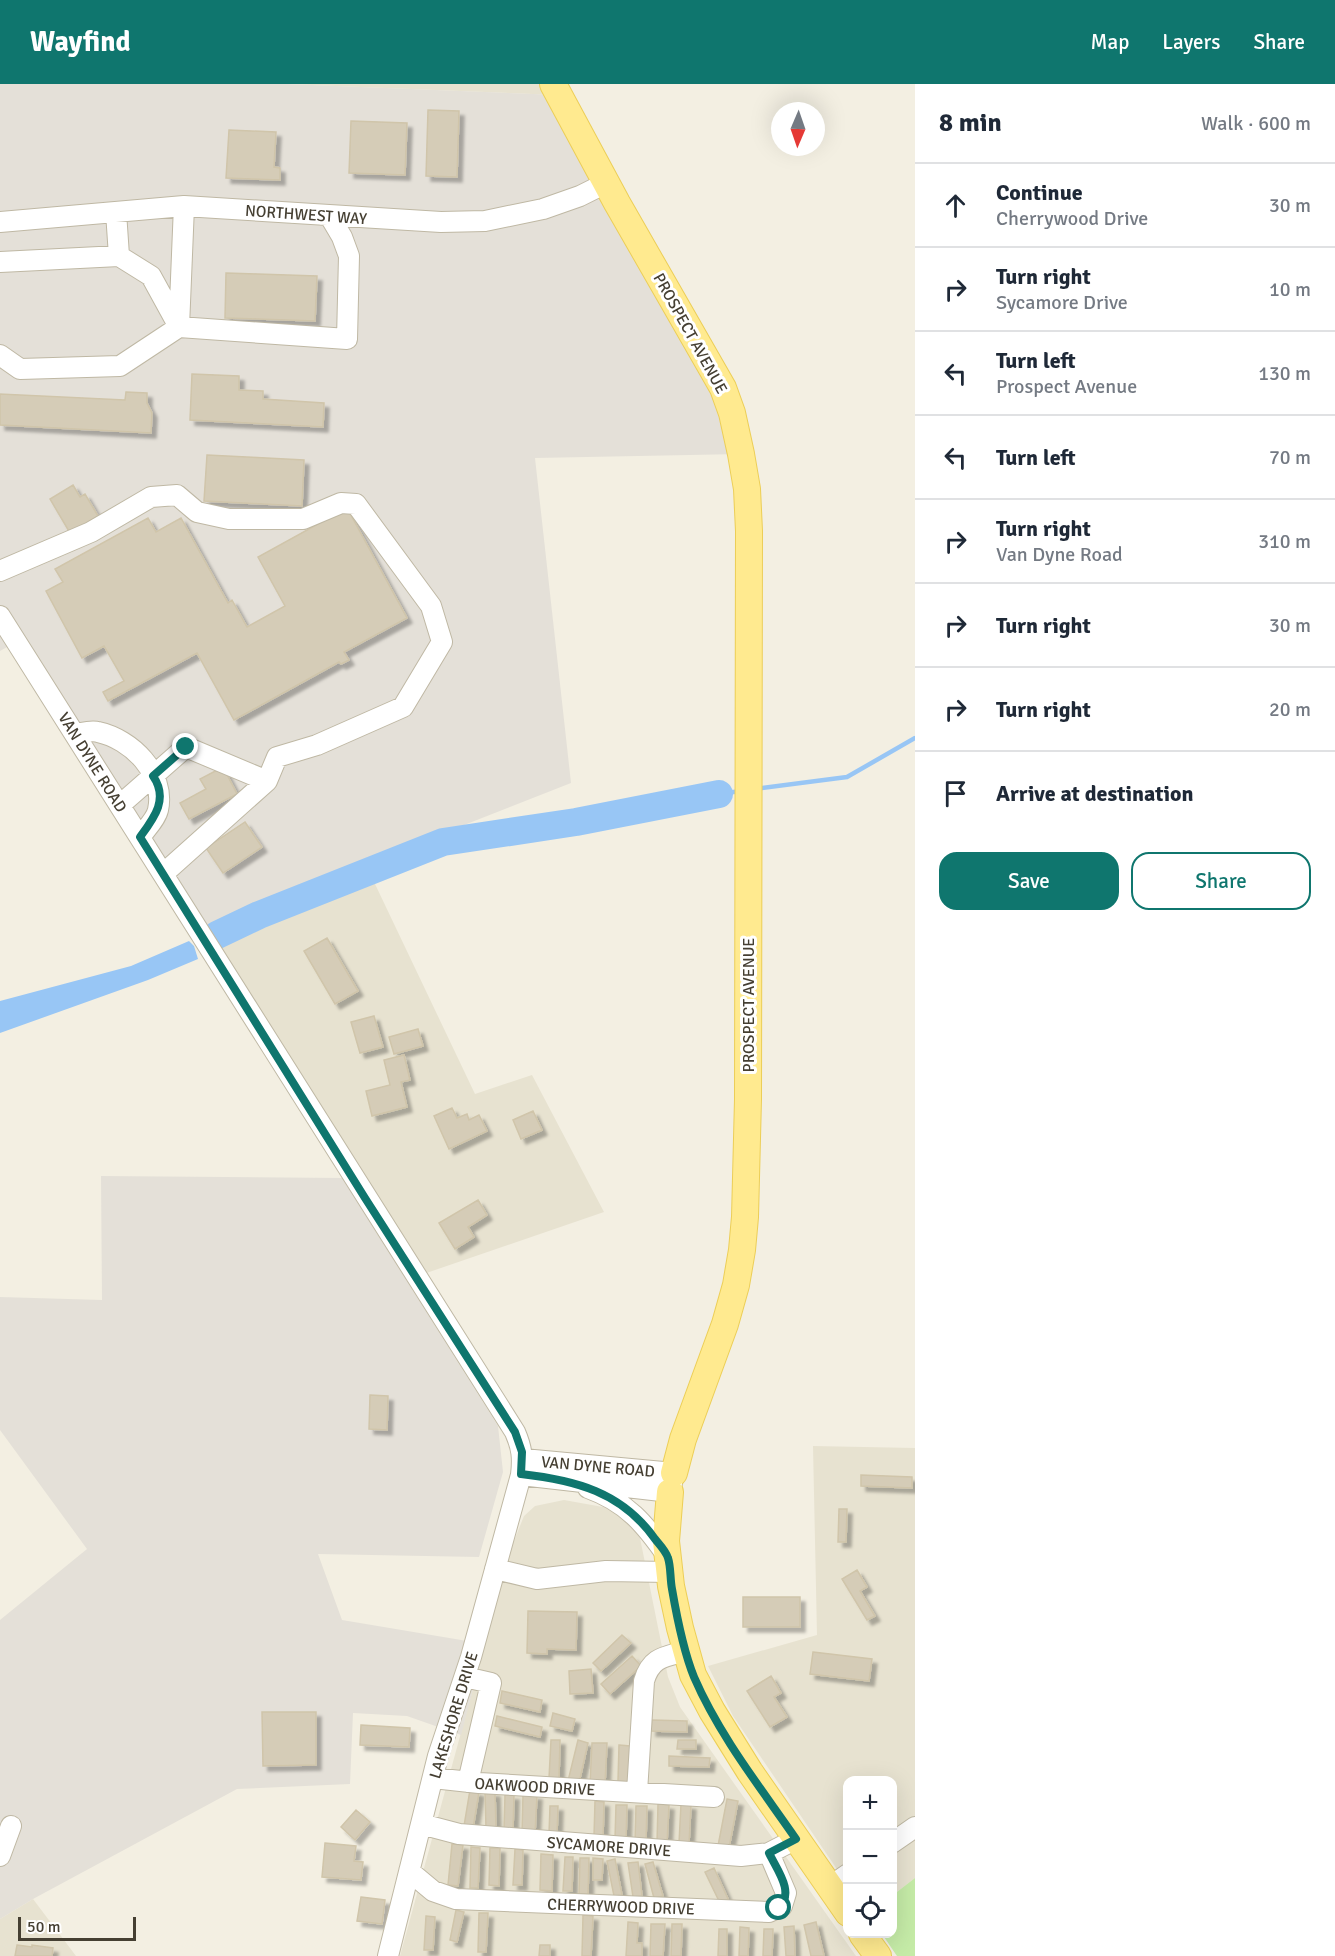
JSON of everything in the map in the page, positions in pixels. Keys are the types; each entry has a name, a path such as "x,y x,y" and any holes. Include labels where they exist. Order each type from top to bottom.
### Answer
{"main road":[{"name":"PROSPECT AVENUE","path":"553,84 606,183 711,364 729,403 737,431 747,489 749,531 748,1099 745,1217 736,1285 725,1324 683,1439 672,1482 666,1541 675,1606 686,1651 698,1686 725,1733 796,1839 838,1881 843,1897"},
{"path":"865,1938 878,1956"}],"street":[{"name":"NORTHWEST WAY","path":"0,222 184,206 441,222 495,220 528,214 559,204 606,183"},
{"path":"179,327 184,206"},
{"path":"116,212 119,256"},
{"path":"0,355 20,369 120,366 179,327 347,339 350,256 329,215"},
{"path":"0,262 119,256 151,276 179,327"},
{"path":"0,571 91,532 151,497 177,495 197,512 230,519 303,519 341,503 356,504 431,606 442,642 404,707 317,745 277,757 267,781 163,874"},
{"name":"VAN DYNE ROAD","path":"0,616 365,1198 515,1432 521,1446 522,1467"},
{"path":"75,734 96,731 124,742 136,750 159,784 158,811 140,837"},
{"path":"120,805 186,747 267,781"},
{"name":"VAN DYNE ROAD","path":"522,1467 672,1482"},
{"name":"VAN DYNE ROAD","path":"522,1467 550,1478 672,1482"},
{"name":"LAKESHORE DRIVE","path":"388,1956 433,1778 465,1677 522,1467"},
{"path":"495,1569 537,1579 669,1565 639,1519 621,1504 600,1492 550,1478"},
{"path":"637,1792 644,1681 647,1669 662,1657 686,1651"},
{"path":"465,1677 491,1683 468,1782"},
{"name":"OAKWOOD DRIVE","path":"433,1778 714,1797"},
{"name":"SYCAMORE DRIVE","path":"421,1824 441,1831 480,1836 741,1856 769,1853 796,1839"},
{"path":"0,1856 11,1826"},
{"path":"897,1840 915,1827"},
{"name":"CHERRYWOOD DRIVE","path":"409,1871 433,1891 456,1899 769,1912 782,1906 786,1893 769,1853"}],"shaded area":[{"path":"0,84 287,84 558,95 662,283 741,454 535,458 571,783 199,929 16,642 0,651"},
{"path":"287,84 553,84 558,95"},
{"path":"365,863 475,1094 532,1075 604,1212 406,1280 192,932"},
{"path":"101,1176 342,1178 498,1426 503,1472 479,1557 318,1554 342,1620 485,1644 461,1735 407,1716 353,1713 350,1784 237,1789 0,1919 0,1620 87,1549 0,1430 0,1297 102,1300"},
{"path":"813,1446 915,1448 915,1878 897,1892 897,1776 843,1776 843,1878 733,1716 708,1666 817,1635"},
{"path":"564,1500 603,1507 623,1515 640,1538 668,1677 680,1707 856,1956 400,1956 512,1546 524,1516 535,1506"},
{"path":"33,1899 76,1956 0,1956 0,1919"}],"green space":[{"path":"915,1878 915,1956 897,1956 885,1938 897,1938 897,1892"}],"water":[{"path":"189,941 194,946 198,959 148,980 0,1033 0,1001 131,966"}],"building":[{"path":"428,110 459,111 457,177 426,176"},
{"path":"351,121 407,123 405,175 349,173"},
{"path":"229,130 276,132 274,167 280,168 280,180 226,178"},
{"path":"226,273 317,276 315,321 225,318"},
{"path":"192,374 239,376 239,390 263,391 263,399 324,403 323,427 190,420"},
{"path":"126,392 147,393 147,403 152,413 151,433 0,425 0,394 125,400"},
{"path":"207,455 304,460 302,506 204,501"},
{"path":"73,485 80,497 85,494 98,516 70,533 50,499"},
{"path":"347,508 407,618 344,652 349,660 341,664 339,662 234,720 197,653 108,701 103,692 124,681 104,646 82,658 46,591 63,582 55,569 148,518 156,532 181,518 228,603 232,600 247,627 285,606 258,557"},
{"path":"223,767 237,794 189,819 180,803 206,789 200,779"},
{"path":"245,822 262,847 223,873 206,848"},
{"path":"327,938 358,991 335,1004 304,951"},
{"path":"374,1016 383,1047 360,1053 351,1022"},
{"path":"418,1029 423,1046 394,1054 389,1037"},
{"path":"404,1055 410,1080 401,1082 407,1107 372,1116 366,1091 390,1085 384,1060"},
{"path":"452,1108 457,1118 467,1114 469,1120 479,1115 487,1131 449,1149 434,1116"},
{"path":"533,1111 542,1130 521,1139 513,1120"},
{"path":"478,1200 487,1215 468,1227 474,1237 455,1249 439,1223"},
{"path":"370,1395 388,1396 387,1430 369,1429"},
{"path":"861,1475 912,1477 912,1488 861,1486"},
{"path":"839,1509 847,1509 846,1542 838,1542"},
{"path":"857,1570 867,1587 860,1591 875,1616 867,1620 842,1579"},
{"path":"743,1597 800,1597 800,1627 743,1627"},
{"path":"528,1611 577,1612 576,1650 547,1649 547,1654 527,1653"},
{"path":"622,1635 631,1643 601,1671 593,1663"},
{"path":"813,1652 872,1659 869,1681 810,1674"},
{"path":"632,1656 641,1666 610,1694 601,1684"},
{"path":"591,1669 593,1693 570,1694 569,1671"},
{"path":"771,1676 781,1693 774,1697 787,1717 770,1727 747,1691"},
{"path":"502,1691 542,1700 540,1712 500,1703"},
{"path":"262,1712 316,1712 316,1765 263,1766"},
{"path":"553,1713 575,1719 572,1731 550,1726"},
{"path":"497,1716 542,1727 540,1737 495,1726"},
{"path":"652,1720 687,1721 687,1732 651,1731"},
{"path":"361,1725 410,1728 409,1747 360,1745"},
{"path":"551,1740 560,1740 559,1778 549,1778"},
{"path":"578,1740 588,1743 579,1783 568,1781"},
{"path":"678,1740 696,1740 696,1749 677,1749"},
{"path":"592,1743 607,1743 605,1784 590,1784"},
{"path":"619,1745 630,1746 628,1782 618,1781"},
{"path":"669,1756 710,1758 709,1767 669,1766"},
{"path":"470,1790 479,1792 473,1828 464,1826"},
{"path":"485,1792 495,1792 496,1828 486,1828"},
{"path":"505,1795 514,1795 513,1830 504,1829"},
{"path":"523,1795 537,1795 535,1834 522,1833"},
{"path":"727,1799 738,1801 729,1848 718,1846"},
{"path":"595,1801 604,1802 603,1837 594,1836"},
{"path":"658,1804 669,1805 667,1843 657,1843"},
{"path":"681,1804 691,1805 689,1844 679,1843"},
{"path":"616,1805 627,1805 626,1840 615,1839"},
{"path":"550,1806 558,1806 557,1834 549,1834"},
{"path":"636,1806 647,1806 646,1841 635,1841"},
{"path":"356,1810 370,1822 355,1840 341,1827"},
{"path":"325,1843 356,1846 354,1861 363,1862 361,1880 322,1877"},
{"path":"452,1844 463,1845 458,1886 448,1885"},
{"path":"471,1847 480,1848 478,1888 470,1888"},
{"path":"490,1848 500,1848 499,1886 489,1885"},
{"path":"515,1849 523,1850 522,1885 513,1885"},
{"path":"541,1854 553,1855 552,1891 540,1890"},
{"path":"565,1857 573,1857 572,1891 563,1891"},
{"path":"580,1858 589,1858 588,1894 579,1894"},
{"path":"593,1858 603,1859 602,1880 593,1880"},
{"path":"615,1859 622,1895 614,1896 607,1861"},
{"path":"638,1862 642,1896 633,1897 628,1863"},
{"path":"653,1862 663,1896 654,1898 645,1864"},
{"path":"714,1868 728,1899 720,1903 705,1872"},
{"path":"361,1897 385,1900 382,1924 357,1921"},
{"path":"456,1910 464,1912 457,1942 450,1940"},
{"path":"479,1913 488,1913 486,1952 478,1952"},
{"path":"583,1915 593,1916 591,1956 582,1956"},
{"path":"426,1916 435,1917 433,1950 424,1950"},
{"path":"628,1922 638,1923 637,1943 642,1943 642,1956 626,1956"},
{"path":"816,1922 824,1956 811,1956 804,1925"},
{"path":"651,1924 665,1924 663,1956 650,1956"},
{"path":"672,1924 682,1924 681,1956 671,1956"},
{"path":"794,1926 795,1956 786,1956 784,1927"},
{"path":"740,1927 749,1928 748,1956 739,1956"},
{"path":"719,1929 727,1929 727,1956 718,1956"},
{"path":"764,1929 773,1929 772,1956 763,1956"},
{"path":"17,1945 53,1948 52,1956 15,1956"},
{"path":"540,1945 550,1945 550,1956 539,1956"}],"waterway":[{"path":"755,789 847,777 915,738"},
{"path":"719,794 741,791"},
{"path":"217,935 259,915 443,842 576,822 719,794"}],"route":[{"path":"186,747 153,776 159,784 158,811 140,837 365,1198 515,1432 523,1459 521,1474 550,1478 600,1492 621,1504 639,1519 668,1557 675,1606 693,1675 725,1733 796,1839 769,1853 786,1890 786,1898 779,1908"}]}
